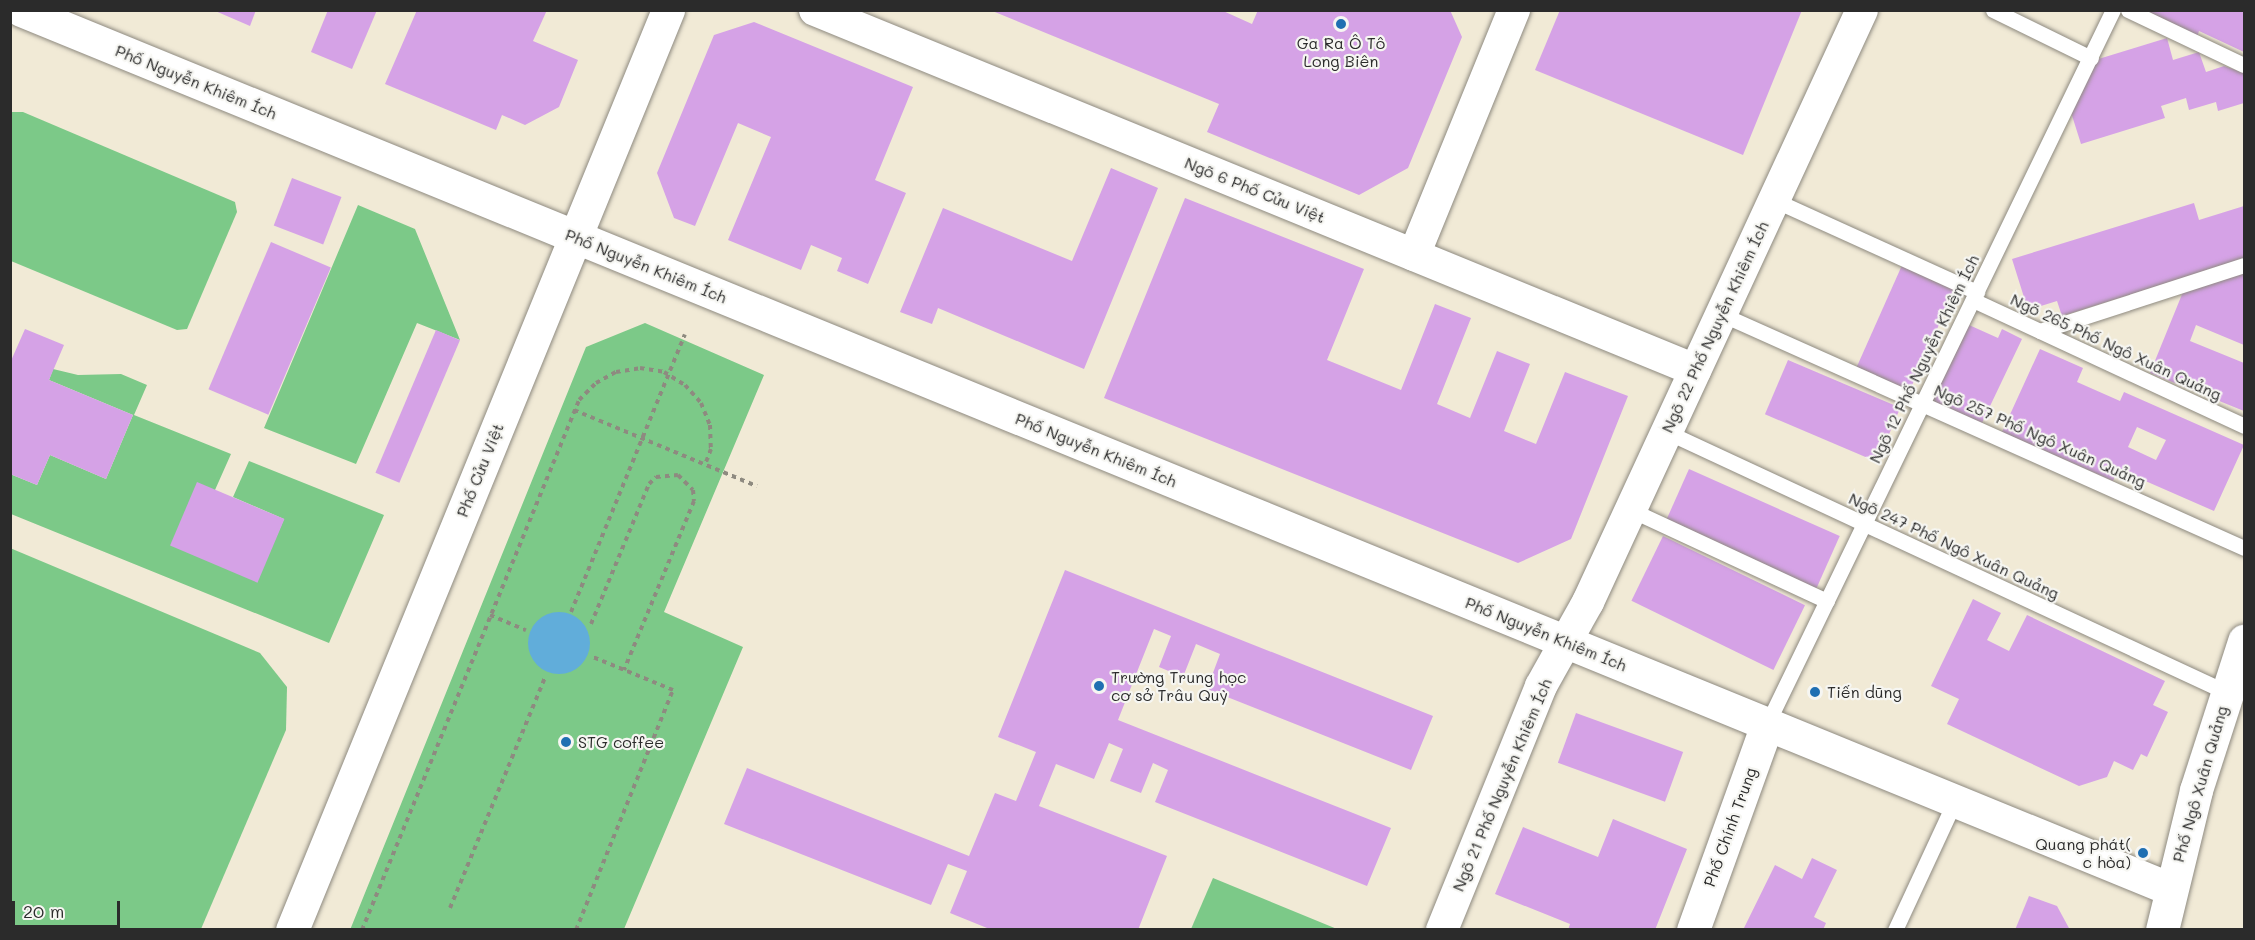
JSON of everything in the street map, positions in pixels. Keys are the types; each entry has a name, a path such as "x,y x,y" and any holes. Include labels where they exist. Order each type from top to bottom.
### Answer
{"street":[{"name":"Phố Nguyễn Khiêm Ích","path":"21,10 2171,889"},
{"name":"Phố Cửu Việt","path":"292,930 668,10"},
{"name":"Ngõ 6 Phố Cửu Việt","path":"815,10 1695,370"},
{"path":"1414,255 1514,10"},
{"name":"Ngõ 22 Phố Nguyễn Khiêm Ích","path":"1566,642 1631,510 1862,10"},
{"name":"Phố Ngô Xuân Quảng","path":"2162,930 2171,889 2226,692 2244,640"},
{"name":"Ngõ 21 Phố Nguyễn Khiêm Ích","path":"1442,930 1541,686 1566,642"},
{"name":"Phố Chính Trung","path":"1693,930 1767,724"}],"lane":[{"path":"1993,10 2091,58"},
{"name":"Ngõ 12 Phố Nguyễn Khiêm Ích","path":"1767,724 2114,10"},
{"path":"2128,10 2244,64"},
{"name":"Ngõ 265 Phố Ngô Xuân Quảng","path":"1774,200 1975,296 2040,331 2244,426"},
{"path":"2040,331 2244,265"},
{"name":"Ngõ 257 Phố Ngô Xuân Quảng","path":"1721,314 2244,548"},
{"name":"Ngõ 247 Phố Ngô Xuân Quảng","path":"1667,432 2226,692"},
{"path":"1631,510 1827,601"},
{"path":"1895,930 1955,801"}],"path":[{"path":"571,612 685,334"},
{"path":"362,930 574,410 596,382 616,372 640,368 669,375 685,385 701,403 710,425 711,449 705,465"},
{"path":"574,410 757,486"},
{"path":"591,624 649,484 656,477 678,475 693,490 694,501 624,670"},
{"path":"490,615 526,630"},
{"path":"576,930 673,690 593,657"},
{"path":"450,908 545,678"}],"green space":[{"path":"11,112 23,112 235,202 237,212 187,329 177,330 11,261"},
{"path":"358,205 415,229 460,340 417,323 356,464 264,428"},
{"path":"645,323 764,375 664,612 743,647 624,929 350,930 586,347"},
{"path":"53,369 78,375 121,374 147,385 134,415 231,454 215,490 257,581 284,519 233,497 249,461 384,515 329,643 11,514 10,474 37,485 50,455 106,479 133,415 49,380"},
{"path":"10,548 260,653 287,687 286,730 201,929 11,929"},
{"path":"1213,878 1337,929 1191,929"}],"water":[{"path":"553,612 565,612 581,621 588,631 590,643 588,655 581,665 565,674 553,674 542,669 533,660 528,649 528,637 533,626 542,617"}],"building":[{"path":"213,10 256,10 250,26"},
{"path":"328,10 377,10 352,69 311,52"},
{"path":"417,10 547,10 533,41 578,60 559,107 525,125 502,115 496,130 385,84"},
{"path":"990,10 1221,10 1252,24 1258,10 1450,10 1462,37 1408,168 1359,195 1207,132 1219,104"},
{"path":"1560,10 1802,10 1743,155 1535,70"},
{"path":"2137,10 2244,10 2244,52 2199,31 2197,37"},
{"path":"754,22 913,87 875,180 906,193 868,284 837,271 842,258 811,245 801,270 728,240 771,137 738,123 695,226 674,218 657,173 714,35"},
{"path":"2167,38 2173,60 2199,52 2206,72 2224,66 2244,73 2244,103 2218,111 2216,102 2189,110 2186,98 2161,106 2165,118 2081,144 2069,106 2092,61"},
{"path":"1111,168 1158,188 1084,369 938,308 932,324 900,312 943,208 1072,261"},
{"path":"292,178 341,197 323,245 274,226"},
{"path":"1185,198 1364,269 1327,360 1401,390 1435,304 1471,318 1437,404 1470,418 1497,351 1530,364 1504,431 1536,444 1565,372 1628,396 1571,539 1518,563 1104,398"},
{"path":"2194,203 2199,220 2244,206 2244,259 2062,316 2057,301 2028,310 2012,259"},
{"path":"271,242 331,267 268,415 208,389"},
{"path":"1903,263 1956,287 1909,393 1856,369"},
{"path":"2244,269 2244,345 2196,325 2190,341 2244,363 2244,411 2150,373 2185,287 2213,283"},
{"path":"1969,325 1998,338 2002,329 2022,339 1981,425 1932,402"},
{"path":"25,329 64,345 49,380 133,415 106,479 50,455 37,485 10,474 10,363"},
{"path":"436,330 460,340 399,483 375,473"},
{"path":"2040,349 2083,368 2077,382 2120,401 2124,392 2244,445 2214,511 2118,469 2113,481 2002,432","holes":["2137,427 2166,440 2156,460 2128,447"]},
{"path":"1788,360 1900,408 1877,462 1765,414"},
{"path":"1689,469 1840,536 1816,589 1665,522"},
{"path":"197,482 284,519 257,583 170,546"},
{"path":"1663,536 1805,605 1773,670 1631,601"},
{"path":"1065,570 1433,716 1411,770 1207,689 1220,654 1196,644 1183,677 1159,667 1171,636 1154,629 1118,720 1391,828 1367,886 1155,802 1168,770 1153,763 1141,793 1110,781 1123,749 1109,743 1094,779 1056,764 1039,806 1167,856 1138,930 992,930 950,913 967,871 948,864 931,905 724,824 747,768 969,856 995,793 1016,801 1036,752 998,737"},
{"path":"1973,599 2001,613 1987,640 2009,651 2027,615 2165,681 2153,705 2168,712 2147,757 2141,754 2133,770 2114,761 2107,777 2079,786 1947,724 1959,699 1931,686"},
{"path":"1576,713 1683,752 1665,802 1558,763"},
{"path":"1613,819 1687,849 1655,930 1568,930 1570,924 1495,894 1523,827 1598,857"},
{"path":"1812,858 1837,870 1814,917 1826,923 1823,930 1743,930 1775,865 1802,879"},
{"path":"2029,896 2057,906 2070,930 2015,930"}],"place":[{"name":"Ga Ra Ô Tô Long Biên","path":"1341,24"},
{"name":"Trường Trung học cơ sở Trâu Quỳ","path":"1099,686"},
{"name":"Tiến dũng","path":"1815,692"},
{"name":"STG coffee","path":"566,742"},
{"name":"Quang phát( c hòa)","path":"2143,853"}]}
